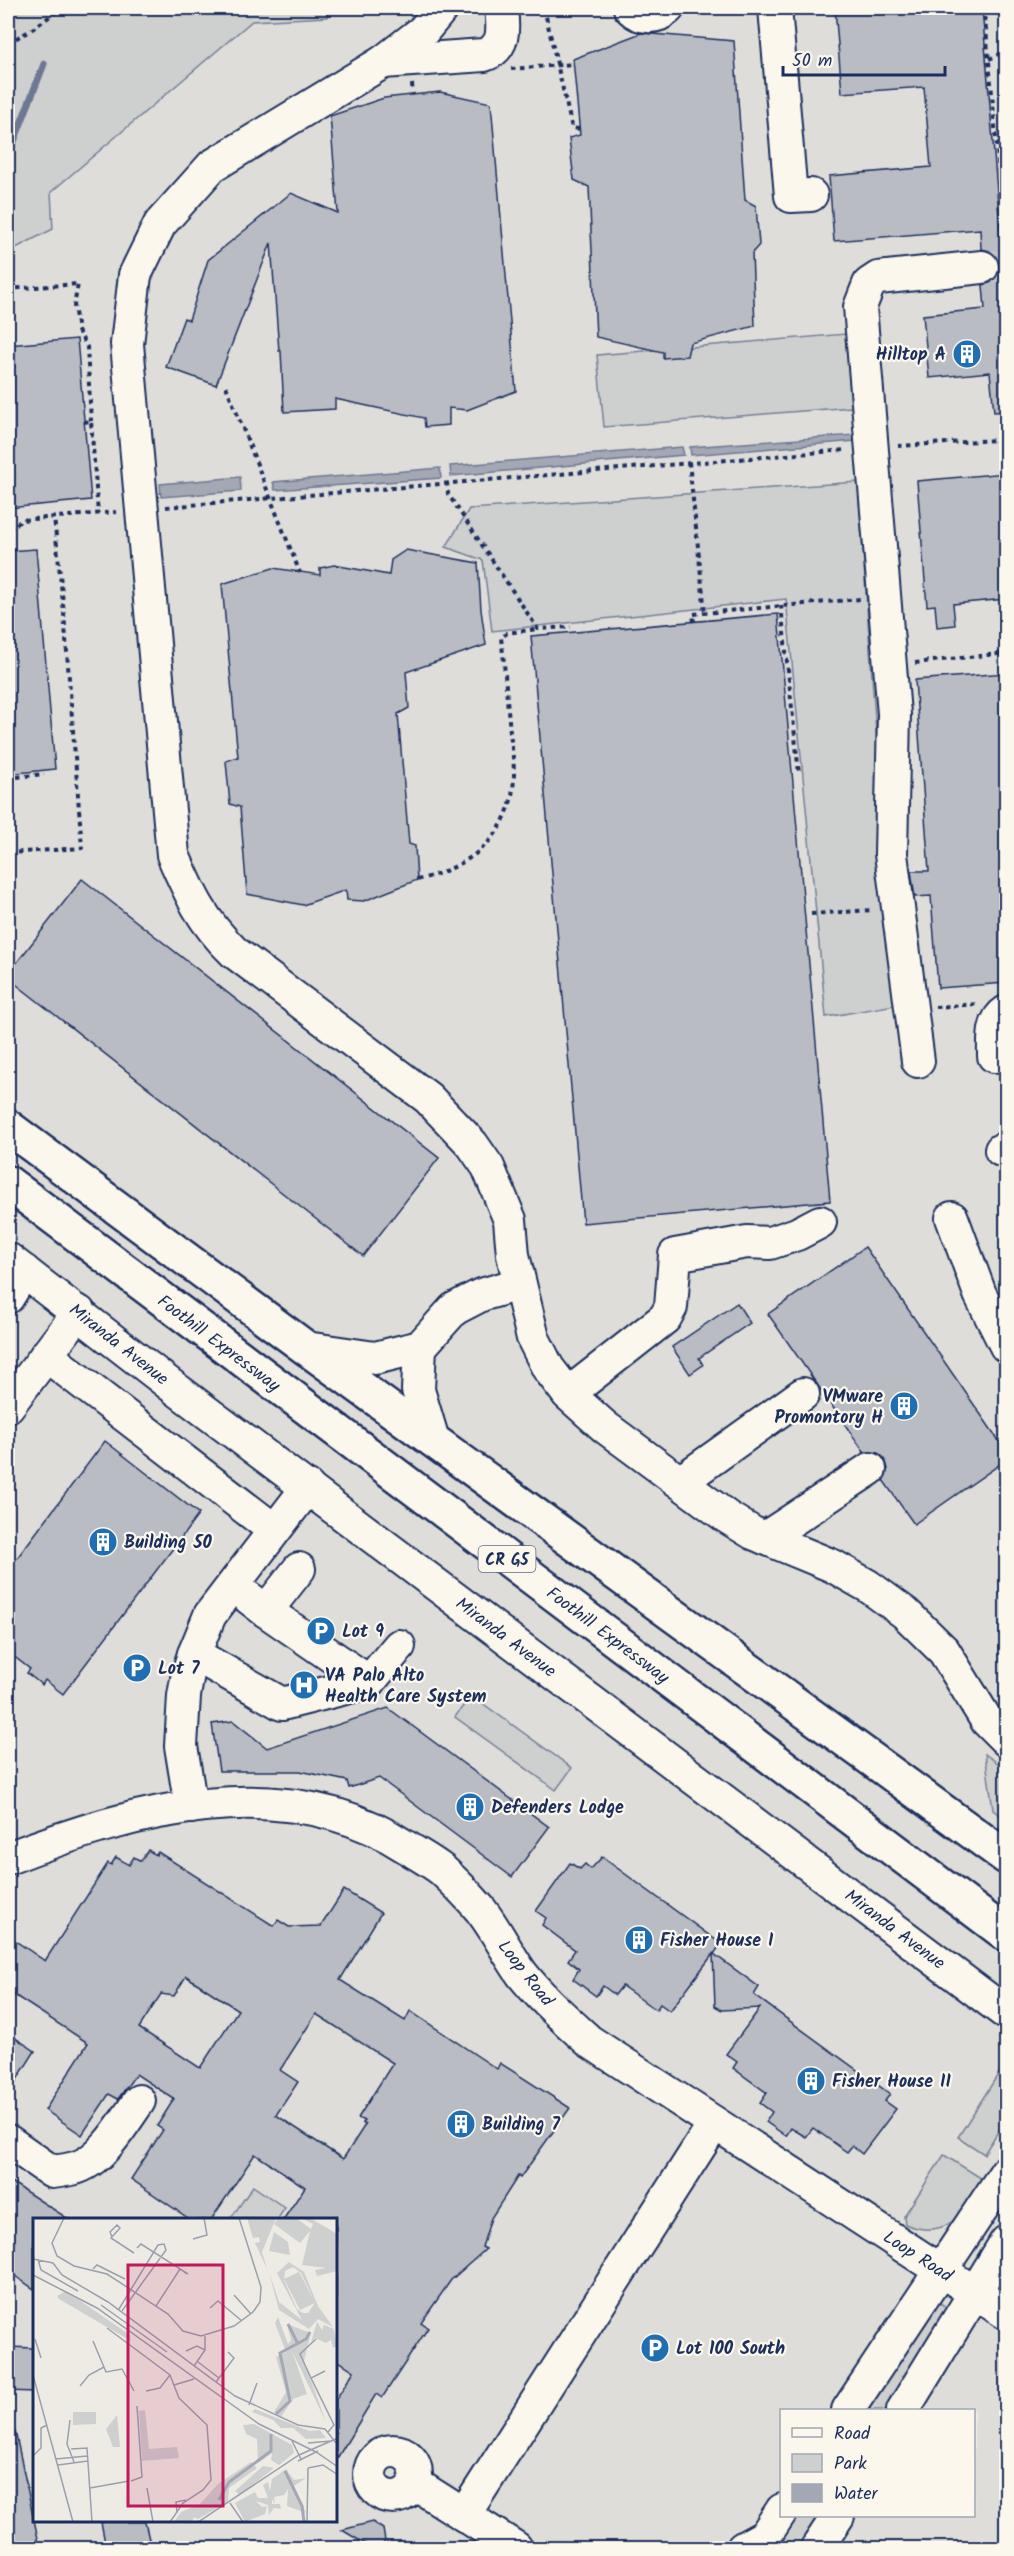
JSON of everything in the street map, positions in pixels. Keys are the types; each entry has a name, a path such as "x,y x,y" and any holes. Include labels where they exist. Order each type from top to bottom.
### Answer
{"highway":[{"name":"CR G5","path":"8,1127 306,1348 1006,1857"},
{"name":"Foothill Expressway","path":"8,1183 1006,1934"}],"street":[{"path":"442,8 423,31 383,62 212,166 160,224 135,275 128,354 152,594 173,855 194,903 219,937 234,952 428,1098 472,1144 488,1167 510,1220 513,1255 533,1338 548,1368 568,1394 605,1427 727,1517 765,1538 833,1566 868,1586 905,1612 944,1651 987,1721 1006,1740"},
{"path":"383,62 484,55 493,52 503,32 501,8"},
{"path":"630,8 640,15 649,16 657,15 668,8"},
{"path":"775,8 791,196 812,195"},
{"path":"918,1061 891,854 894,714 860,307 869,284 878,278 997,266"},
{"path":"994,1056 995,1030 1001,1015 996,1007"},
{"path":"952,1218 980,1294 1006,1346"},
{"path":"568,1394 665,1318 671,1307 675,1255 747,1242 770,1243 797,1234 820,1222"},
{"path":"8,1297 16,1265"},
{"name":"Miranda Avenue","path":"16,1265 172,1386 1006,2013"},
{"path":"306,1348 375,1358 420,1347 454,1309 482,1295 519,1284"},
{"path":"8,1406 79,1312"},
{"path":"420,1347 418,1390 433,1440"},
{"path":"46,1355 274,1530"},
{"path":"680,1482 804,1394"},
{"path":"765,1538 870,1469"},
{"path":"191,1807 181,1746 184,1696 194,1654 210,1615 308,1487"},
{"path":"266,1611 299,1569"},
{"path":"233,1584 266,1611 369,1682"},
{"path":"194,1654 282,1704 369,1682 399,1646"},
{"name":"Loop Road","path":"8,1858 97,1826 191,1807 237,1802 297,1805 342,1816 388,1835 440,1869 480,1910 522,1973 564,2019 589,2041 1006,2313"},
{"path":"8,2141 52,2172 77,2168 90,2160 112,2140 140,2101"},
{"path":"464,2515 714,2124"},
{"path":"849,2409 1006,2172"},
{"path":"904,2409 1006,2242"},
{"path":"414,2483 516,2548"},
{"path":"744,2548 765,2536 780,2513"},
{"path":"817,2548 837,2517"}],"path":[{"path":"8,44 61,8"},
{"path":"544,8 572,128 579,129"},
{"path":"984,8 1001,191 1006,191"},
{"path":"989,59 1006,52"},
{"path":"8,289 78,284 74,306 78,331 87,347 98,514"},
{"path":"226,386 300,573"},
{"path":"84,423 91,421"},
{"path":"158,508 689,462 996,440"},
{"path":"689,462 705,613"},
{"path":"447,482 448,494 538,630"},
{"path":"8,527 15,526 21,520 119,512"},
{"path":"8,853 82,848 64,613 54,517"},
{"path":"694,622 693,614 884,597"},
{"path":"781,605 799,774"},
{"path":"417,880 441,874 471,859 498,834 511,801 514,775 501,638 507,633 571,627"},
{"path":"891,665 1006,653"},
{"path":"9,776 44,774"},
{"path":"931,1007 996,1007"}],"shaded area":[{"path":"236,8 1006,8 1006,2548 8,2548 8,162"}],"green space":[{"path":"8,8 327,8 327,17 252,21 51,192 53,229 8,252"},
{"path":"846,334 852,407 604,427 597,355"},
{"path":"858,482 879,774 882,916 895,1005 826,1017 786,599 492,631 483,560 446,547 469,509"},
{"path":"471,1695 572,1768 556,1790 455,1717"},
{"path":"985,1754 1006,1769 1006,1820 993,1810"},
{"path":"1006,2062 1006,2119 984,2154 958,2137"},
{"path":"944,2155 984,2180 969,2203 953,2221 933,2229 920,2229 905,2224 904,2216"},
{"path":"253,2186 285,2208 278,2218 231,2218"},
{"path":"935,2300 953,2311 892,2409 865,2409"},
{"path":"790,2517 813,2517 820,2521 804,2548 771,2548"}],"water":[{"path":"855,435 856,441 691,455 690,447"},
{"path":"682,447 684,455 451,476 450,466"},
{"path":"440,468 441,478 275,490 273,482"},
{"path":"240,477 241,491 161,497 160,484"}],"building":[{"path":"835,8 982,8 1006,301 1006,411 994,412 990,372 929,378 923,315 985,309 983,285 992,282 999,274 1000,265 997,257 990,251 981,249 980,229 834,241 829,176 931,167 924,87 842,93"},
{"path":"641,33 734,41 745,200 756,206 759,245 752,253 755,326 690,343 687,356 663,358 663,352 596,337 589,187 574,180 569,138 580,135 573,59"},
{"path":"440,92 491,103 516,391 467,410 449,408 449,425 425,427 424,418 335,399 335,409 284,412 271,243 216,385 166,367 184,318 189,320 208,260 291,193 338,213 330,116 384,98"},
{"path":"77,339 91,500 8,508 8,345"},
{"path":"1006,473 1006,599 953,604 955,625 937,627 935,605 927,606 917,481"},
{"path":"36,549 55,769 8,774 8,551"},
{"path":"406,550 478,563 486,645 406,672 409,708 398,714 409,844 415,846 417,880 364,901 347,900 346,890 303,905 247,894 240,807 230,804 226,761 238,757 222,584 273,568 320,575 320,568 334,565 389,575 391,560"},
{"path":"778,614 830,1201 583,1223 531,636"},
{"path":"1006,673 1006,983 938,988 931,896 915,897 911,871 929,871 915,680"},
{"path":"82,879 439,1158 363,1256 8,978 8,974"},
{"name":"VMware Promontory H","path":"865,1247 1006,1451 1006,1460 914,1524 883,1480 888,1469 885,1459 878,1453 864,1452 768,1314"},
{"path":"737,1303 750,1323 699,1358 703,1365 690,1374 672,1347"},
{"name":"Building 50","path":"105,1441 199,1514 63,1694 45,1680 42,1685 27,1673 30,1669 8,1652 8,1570"},
{"name":"Defenders Lodge","path":"388,1708 549,1827 512,1877 379,1778 349,1788 347,1781 300,1771 219,1771 212,1724 233,1721 267,1748"},
{"name":"Building 7","path":"148,1850 156,1855 158,1852 274,1926 278,1920 289,1927 321,1926 344,1890 381,1913 340,1980 405,2021 410,2011 497,2069 500,2063 570,2108 520,2178 518,2176 491,2218 482,2247 486,2249 451,2280 421,2323 428,2328 382,2398 376,2394 338,2457 338,2396 354,2371 338,2360 338,2218 284,2218 305,2187 255,2154 212,2218 188,2218 131,2179 163,2130 157,2126 174,2099 136,2074 118,2099 109,2094 82,2135 45,2110 88,2043 8,1991 8,1936 45,1961 108,1863 111,1865 116,1857 129,1865 134,1857 141,1861","holes":["186,1976 238,2010 200,2068 139,2028 161,1994 174,1996","316,2014 393,2063 358,2118 364,2121 362,2123 365,2125 343,2159 276,2115 298,2082 280,2070"]},
{"path":"602,1857 721,1944 714,1954 759,1987 754,1995 890,2094 885,2101 896,2109 862,2154 852,2146 847,2152 813,2128 806,2137 791,2128 786,2136 766,2122 772,2112 760,2103 767,2093 733,2068 737,2062 726,2054 760,2008 722,2010 715,2006 713,1954 670,2011 660,2004 656,2010 622,1986 615,1995 603,1986 596,1996 573,1979 579,1969 568,1960 575,1950 542,1925 546,1918 536,1911 570,1863 580,1869 585,1864 591,1869"},
{"path":"8,2033 35,2051 8,2094"},
{"path":"8,2180 67,2218 33,2218 33,2288 8,2271"},
{"path":"8,2347 33,2348 33,2392 8,2391"},
{"path":"15,2431 40,2548 8,2548 8,2432"},
{"path":"372,2522 383,2529 385,2541 380,2548 372,2548 342,2530"},
{"path":"101,2523 145,2523 151,2548 106,2548"}],"waterway":[{"path":"8,157 44,64"}],"tunnel":[{"path":"982,267 1004,266"}],"place":[{"name":"Hilltop A","path":"967,354"},
{"name":"VMware Promontory H","path":"904,1406"},
{"name":"Building 50","path":"103,1542"},
{"name":"Lot 9","path":"321,1631"},
{"name":"Lot 7","path":"137,1668"},
{"name":"VA Palo Alto Health Care System","path":"304,1685"},
{"name":"Defenders Lodge","path":"470,1807"},
{"name":"Fisher House I","path":"639,1940"},
{"name":"Fisher House II","path":"811,2081"},
{"name":"Building 7","path":"461,2124"},
{"name":"Lot 100 South","path":"655,2348"}]}
